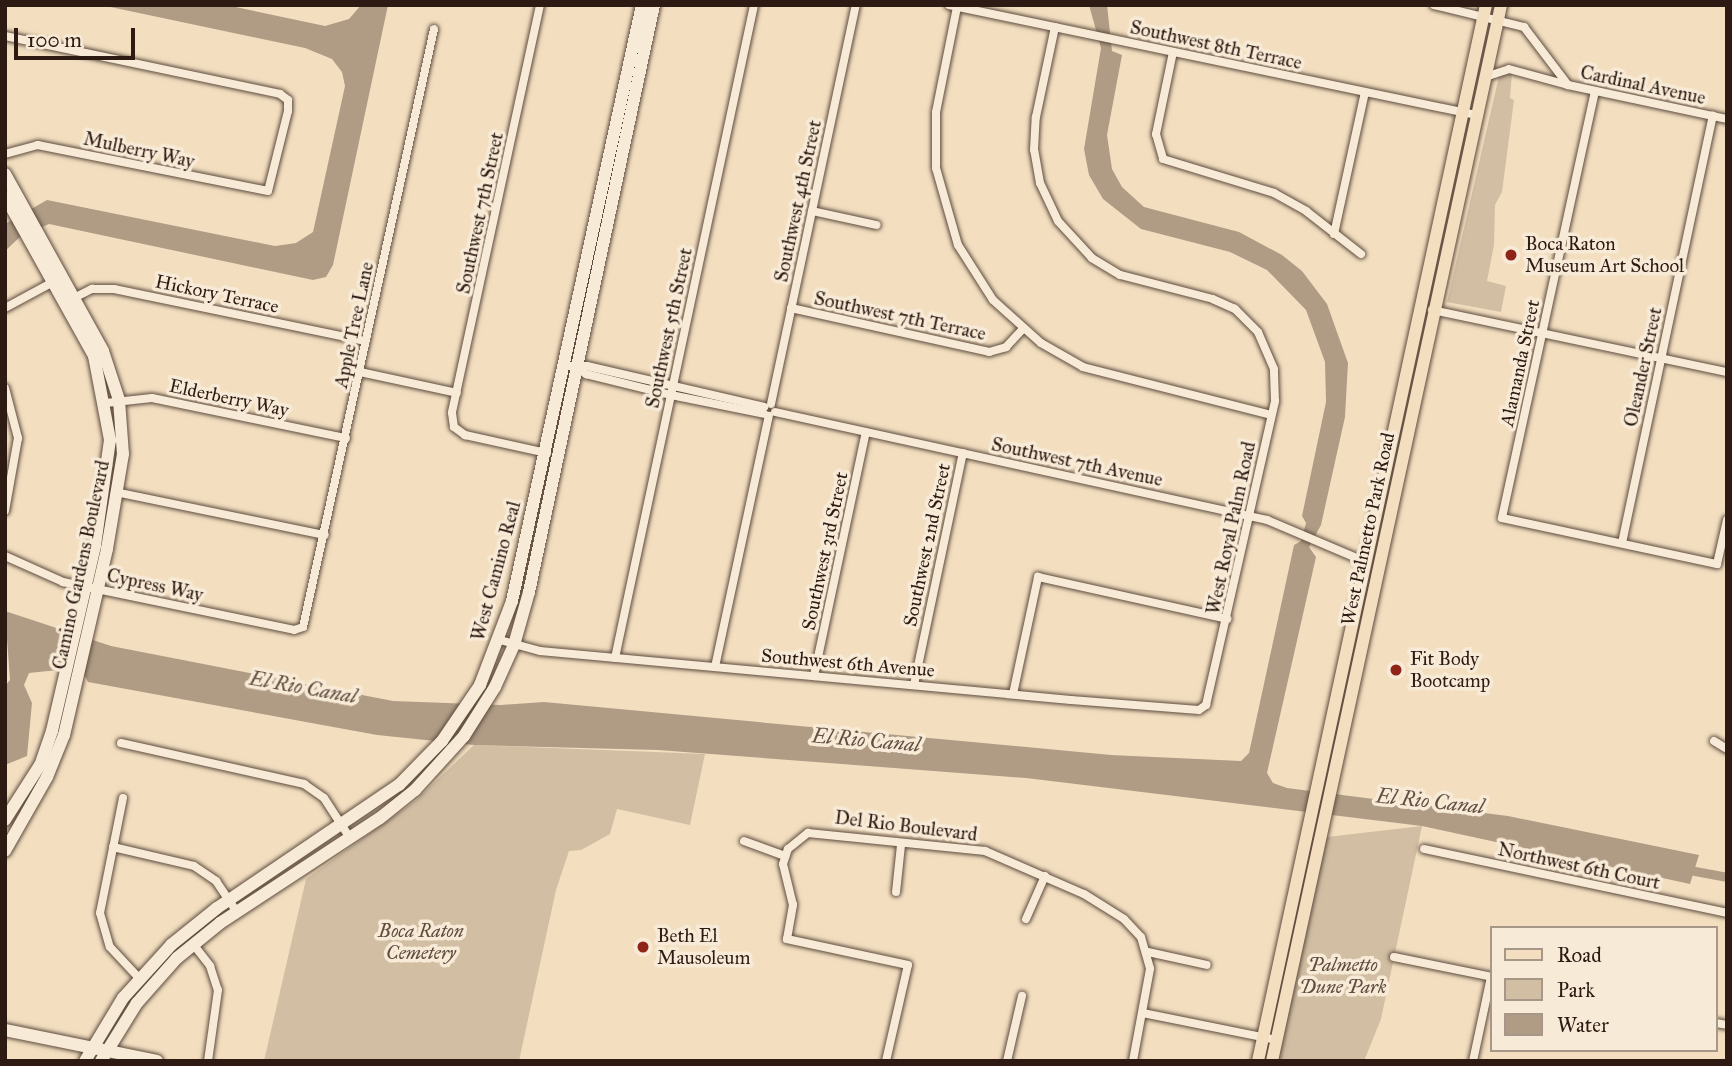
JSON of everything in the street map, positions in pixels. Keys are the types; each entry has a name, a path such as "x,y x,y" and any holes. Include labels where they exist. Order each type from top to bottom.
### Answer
{"main road":[{"name":"West Palmetto Park Road","path":"1272,1061 1501,5"},
{"name":"West Palmetto Park Road","path":"1258,1061 1485,10"},
{"path":"1366,562 1373,569 1366,606 1368,619"},
{"path":"1351,630 1355,640 1348,674 1354,684"}],"street":[{"name":"Southwest 7th Street","path":"540,5 457,393 454,427 465,435 545,452"},
{"name":"West Camino Real","path":"85,1061 139,978 182,935 230,900 415,790 454,748 486,702 514,645 558,455 618,146 642,5"},
{"name":"West Camino Real","path":"618,146 654,5"},
{"name":"Southwest 5th Street","path":"615,658 754,5"},
{"name":"Southwest 4th Street","path":"715,667 856,5"},
{"name":"Cardinal Avenue","path":"1434,5 1485,10 1498,19 1529,32 1568,85 1727,119"},
{"path":"953,6 936,112 940,192 970,267 1023,330 1061,356 1098,373 1272,415"},
{"name":"Southwest 8th Terrace","path":"953,6 1476,115"},
{"name":"West Royal Palm Road","path":"1055,27 1035,117 1034,150 1040,183 1058,221 1079,247 1105,267 1136,281 1228,305 1248,319 1267,345 1276,377 1272,415 1210,698 1195,710"},
{"name":"Apple Tree Lane","path":"303,627 434,29"},
{"name":"Mulberry Way","path":"5,36 280,94 288,100 268,191 45,146 24,146 5,153"},
{"path":"1173,52 1155,143 1170,164 1274,193 1361,254"},
{"path":"1485,76 1508,69 1568,85"},
{"name":"Alamanda Street","path":"1595,91 1502,518 1622,543"},
{"path":"1334,234 1364,92"},
{"name":"Oleander Street","path":"1622,543 1713,116"},
{"name":"Camino Gardens Boulevard","path":"5,174 19,210 69,300 113,402 111,491 58,733 47,777 5,851"},
{"name":"Camino Gardens Boulevard","path":"5,196 19,210"},
{"path":"812,211 877,225"},
{"path":"5,308 57,279"},
{"name":"Hickory Terrace","path":"69,300 92,289 114,289 366,341"},
{"path":"1420,307 1727,372"},
{"name":"Southwest 7th Terrace","path":"791,309 989,352 1006,347 1023,330"},
{"name":"Southwest 7th Avenue","path":"573,367 587,366 673,384 769,411"},
{"name":"West Camino Real","path":"104,1056 150,987 193,944 347,832 437,746 470,701 500,640 545,452 573,367"},
{"name":"Southwest 7th Avenue","path":"573,367 586,374 671,395 769,411 1250,516 1289,527 1366,562"},
{"path":"360,372 457,393"},
{"path":"5,388 18,438 5,511"},
{"name":"Elderberry Way","path":"113,402 160,400 346,438"},
{"name":"Southwest 3rd Street","path":"814,676 866,432"},
{"path":"545,452 558,455"},
{"name":"Southwest 2nd Street","path":"914,685 963,453"},
{"path":"111,491 325,535"},
{"path":"1622,543 1717,564 1727,520"},
{"name":"Cypress Way","path":"5,556 90,587 294,630 303,627"},
{"path":"1013,694 1038,577 1227,619"},
{"name":"Southwest 6th Avenue","path":"500,640 514,645 615,658 1195,710"},
{"path":"480,685 486,702"},
{"name":"Camino Gardens Boulevard","path":"5,820 58,733"},
{"path":"1714,741 1727,749"},
{"path":"121,743 304,784 324,799 347,832"},
{"path":"123,799 101,904 103,930 114,954 139,978"},
{"name":"Del Rio Boulevard","path":"785,856 800,837 816,832 901,845 985,851 1045,876 1124,919 1148,952"},
{"path":"744,841 785,856 783,872 793,905 787,939 908,965 886,1061"},
{"path":"896,892 901,845"},
{"path":"113,847 194,866 216,881 237,912"},
{"name":"Northwest 6th Court","path":"1424,849 1727,913"},
{"path":"1026,919 1045,876"},
{"path":"193,944 210,967 218,990 208,1061"},
{"path":"1133,1061 1150,977 1148,952 1207,965"},
{"path":"1394,957 1490,977"},
{"path":"1473,1061 1490,986"},
{"path":"1007,1061 1022,996"},
{"path":"1143,1013 1277,1040"},
{"path":"5,1030 92,1047 104,1056 157,1061"}],"green space":[{"path":"1500,72 1512,73 1510,98 1514,100 1502,192 1495,205 1494,245 1487,281 1506,286 1501,312 1447,302"},
{"name":"Boca Raton Cemetery","path":"474,745 705,754 690,825 617,809 610,834 581,850 569,851 556,890 519,1061 264,1061 306,879 414,802"},
{"name":"Palmetto Dune Park","path":"1422,826 1381,1019 1364,1061 1277,1061 1327,837"}],"water":[{"path":"101,5 226,5 325,26 349,19 361,5 388,5 333,265 326,277 313,280 49,224 20,237 5,251 5,224 47,200 275,246 296,243 313,232 345,86 342,72 332,59 305,48"},
{"path":"1089,5 1107,5 1112,51 1122,55 1107,135 1112,169 1122,187 1144,207 1239,232 1282,255 1302,271 1327,304 1348,363 1345,417 1321,525 1309,547 1316,557 1267,773 1273,783 1287,788 1508,816 1699,855 1690,884 1422,826 1026,778 658,750 474,745 377,735 88,682 85,676 58,670 29,673 24,685 32,703 27,756 5,765 5,686 10,680 5,611 111,646 393,701 501,705 544,702 1111,755 1241,761 1249,753 1294,545 1301,541 1306,523 1302,516 1326,402 1325,362 1306,310 1267,270 1230,252 1141,229 1103,199 1089,175 1084,149 1101,48"}],"waterway":[{"name":"El Rio Canal","path":"1684,869 1727,877"}],"place":[{"name":"Boca Raton Museum Art School","path":"1511,255"},
{"name":"Fit Body Bootcamp","path":"1396,670"},
{"name":"Beth El Mausoleum","path":"643,947"}]}
